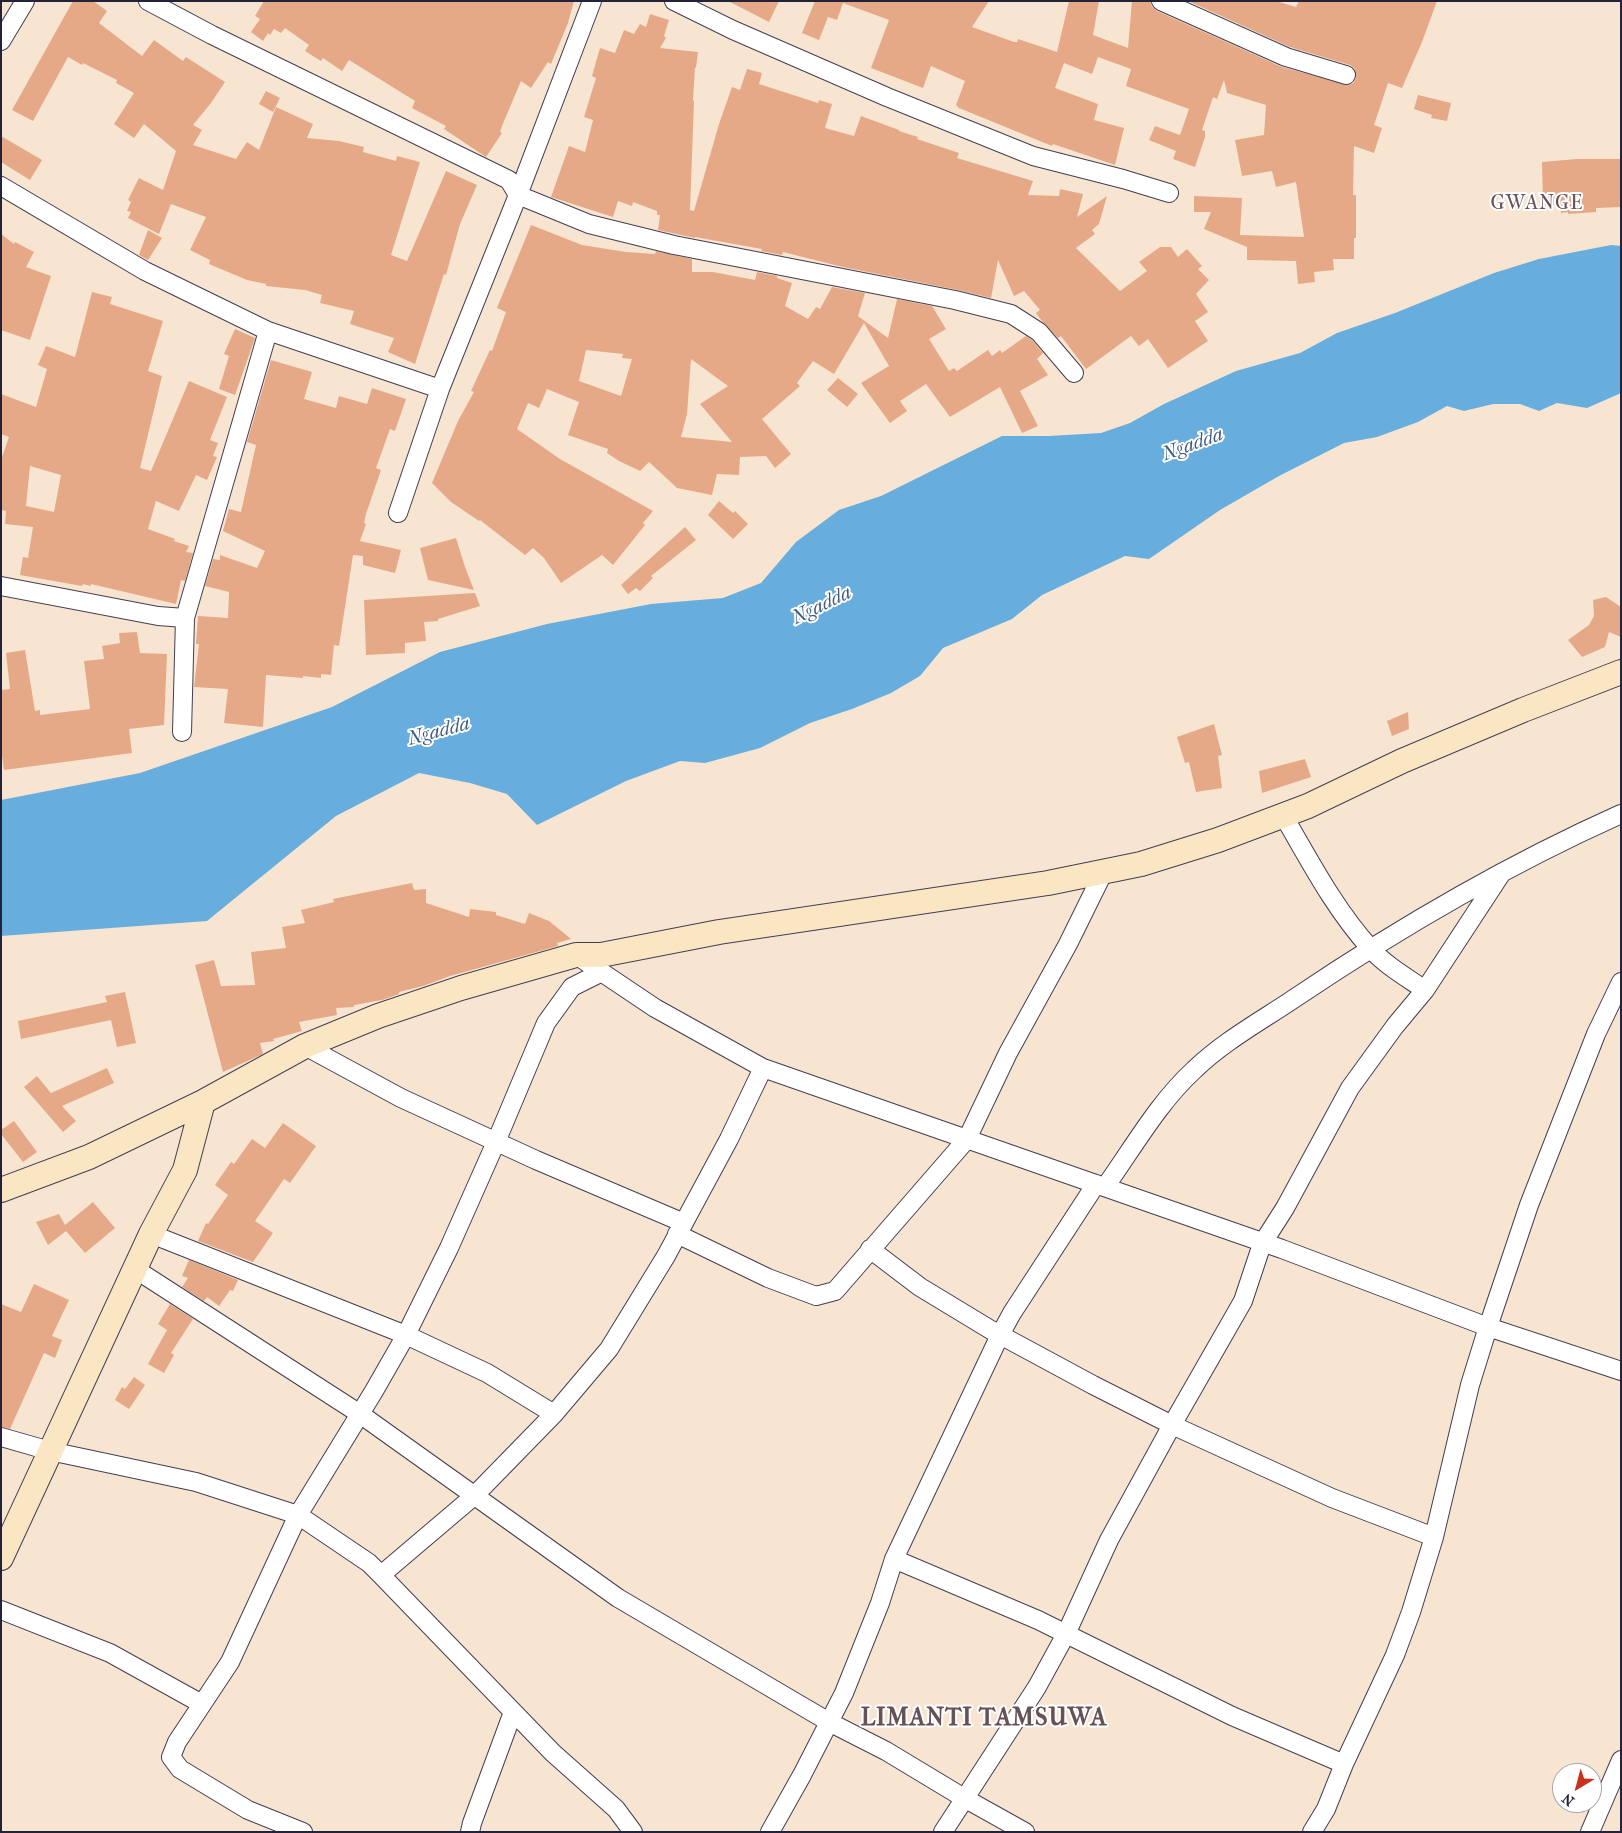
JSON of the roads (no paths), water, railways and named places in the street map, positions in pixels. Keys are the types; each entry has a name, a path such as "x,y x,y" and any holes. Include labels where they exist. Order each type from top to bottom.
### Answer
{"street":[{"path":"1,41 24,1"},
{"path":"148,1 212,35 509,180 518,195 588,224 674,245 954,300 1011,314 1039,332 1074,373"},
{"path":"398,512 440,389 518,195 592,1"},
{"path":"674,1 733,30 878,93 1033,156 1169,193"},
{"path":"1161,1 1286,57 1346,75"},
{"path":"1,186 145,270 268,331 440,389"},
{"path":"182,732 185,618 268,331"},
{"path":"1,586 158,616 185,618"},
{"path":"1,1190 89,1157 203,1102 305,1046 387,1013 461,988 576,955 601,955 719,932 1048,883 1141,864 1218,840 1308,806 1402,761 1621,672"},
{"path":"770,1832 802,1775 851,1676 880,1603 894,1559 1000,1335 1012,1313 1100,1186 1166,1100 1194,1069 1239,1033 1370,948 1466,890 1501,874 1579,832 1621,814"},
{"path":"1283,815 1331,898 1370,948 1395,971 1425,990"},
{"path":"305,1046 401,1098 681,1229 768,1278 816,1296 835,1291 967,1139 1008,1053 1068,944 1104,871"},
{"path":"943,1832 1037,1687 1066,1634 1109,1540 1243,1301 1262,1244 1285,1208 1350,1088 1395,1026 1425,990 1501,874"},
{"path":"576,955 655,1008 763,1068 1262,1244 1282,1249 1488,1327 1621,1370"},
{"path":"303,1832 248,1810 180,1769 171,1757 177,1742 230,1662 298,1516 406,1334 449,1248 546,1023 572,987 602,972"},
{"path":"1312,1832 1326,1809 1344,1764 1395,1655 1411,1612 1434,1537 1470,1385 1488,1327 1529,1205 1570,1098 1616,1003 1621,982"},
{"path":"381,1574 474,1496 554,1414 609,1349 681,1229 729,1139 763,1068"},
{"path":"1,1558 151,1234 185,1170 203,1102"},
{"path":"151,1234 406,1334 487,1373 554,1414"},
{"path":"870,1249 920,1287 1000,1335 1093,1385 1172,1425 1332,1498 1434,1537"},
{"path":"135,1269 360,1414 618,1598 829,1722 886,1751 1025,1832"},
{"path":"1,1438 50,1451 196,1482 298,1516 369,1563 381,1574 552,1754 616,1809 632,1832"},
{"path":"894,1559 1038,1620 1232,1716 1344,1764"},
{"path":"1,1610 110,1653 202,1704"},
{"path":"470,1832 513,1712"},
{"path":"1590,1832 1621,1760"}],"water":[{"name":"Ngadda","path":"1611,245 1621,246 1621,393 1587,408 1557,403 1539,411 1520,404 1493,404 1464,411 1447,406 1418,422 1377,437 1344,443 1279,476 1220,510 1149,559 1125,556 1042,595 1012,619 943,648 920,676 891,693 810,723 760,748 705,763 680,761 626,781 537,825 507,794 470,783 419,773 336,816 207,921 1,936 1,800 140,773 332,707 440,652 547,624 651,604 723,598 761,583 796,542 839,510 881,496 1002,436 1101,433 1130,423 1164,404 1236,371 1300,353 1337,333 1395,313 1494,273 1539,259"}],"district":[{"name":"GWANGE","path":"1537,204"},
{"name":"LIMANTI TAMSUWA","path":"984,1719"}]}
